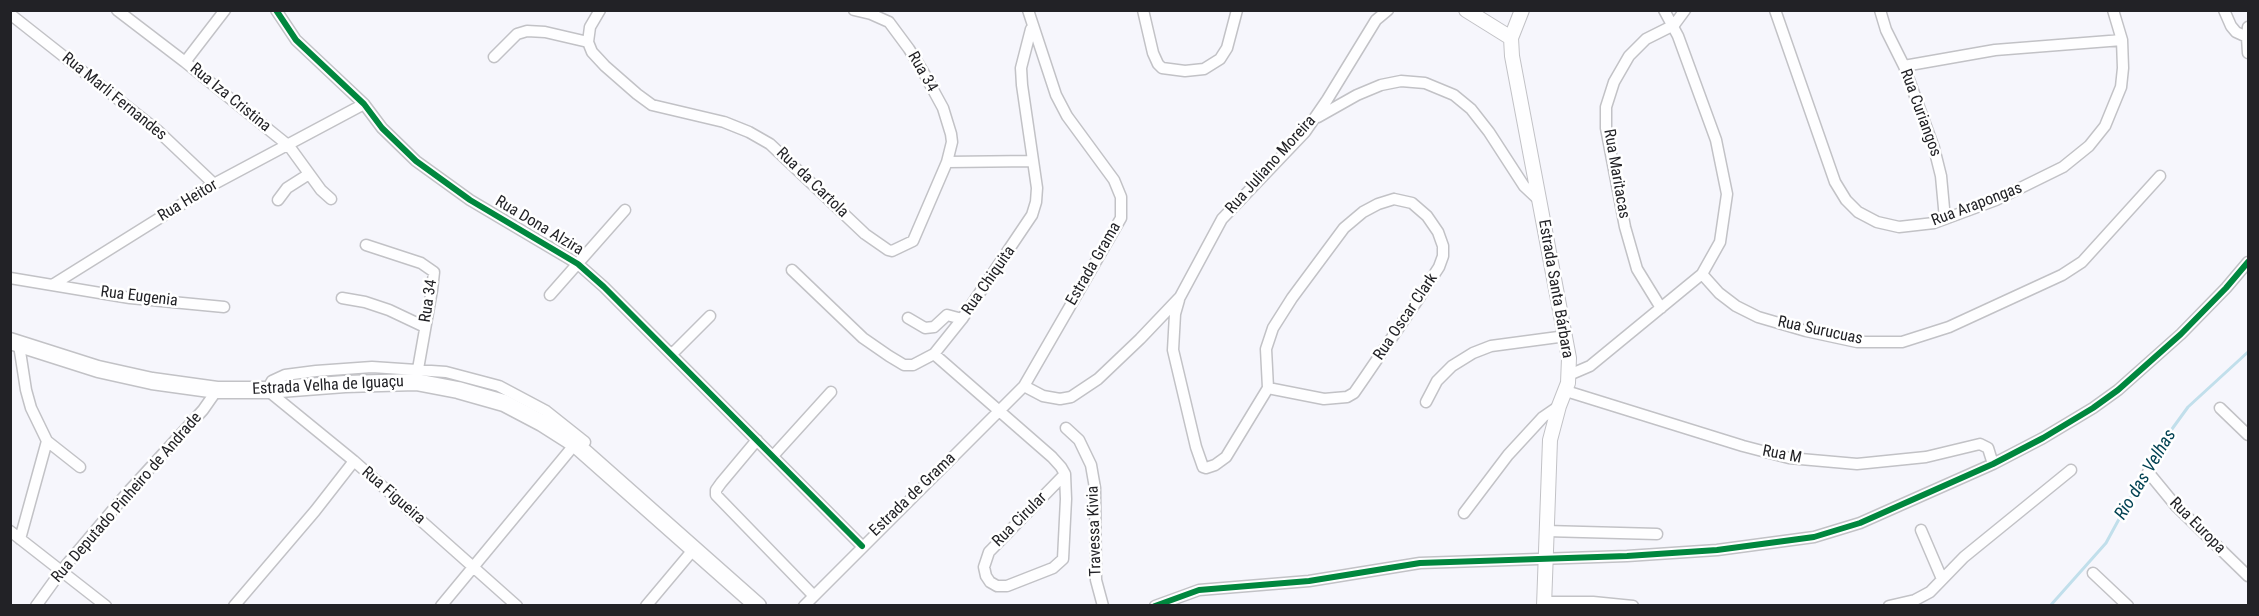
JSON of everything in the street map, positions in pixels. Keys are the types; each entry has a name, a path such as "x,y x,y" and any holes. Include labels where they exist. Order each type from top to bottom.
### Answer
{"main road":[{"name":"Estrada Velha de Iguaçu","path":"15,343 98,369 152,381 217,390 267,390 345,384 416,382 458,390 504,403 582,445 693,550 758,606"}],"street":[{"name":"Rua Iza Cristina","path":"117,10 289,146 321,190 331,199"},
{"path":"185,62 225,10"},
{"name":"Rua Dona Alzira","path":"276,10 296,40 364,104 382,128 416,161 470,200 578,264 672,354 862,546"},
{"path":"494,57 513,38 527,31 544,32 588,42 590,27 600,10"},
{"name":"Rua 34","path":"854,10 889,22 925,75 948,122 952,142 947,162 913,242"},
{"name":"Estrada Grama","path":"1024,386 1114,231 1121,218 1122,208 1114,180 1067,116 1056,95 1028,10"},
{"path":"1143,10 1153,53 1158,64 1162,68 1185,71 1204,69 1220,59 1227,48 1237,10"},
{"name":"Rua Juliano Moreira","path":"1024,386 1043,396 1060,399 1071,397 1082,391 1140,339 1180,297 1222,219 1289,149 1315,118 1375,15 1388,10"},
{"path":"1466,10 1511,38"},
{"name":"Estrada Santa Bárbara","path":"1522,10 1511,38 1514,71 1566,336 1569,375 1566,391 1558,406 1550,440 1544,604"},
{"path":"1569,375 1590,366 1702,274 1720,242 1727,194 1716,140 1674,25 1664,10"},
{"path":"1674,25 1685,10"},
{"name":"Rua Arapongas","path":"1775,10 1827,160 1846,200 1858,212 1877,222 1899,227 1934,223 1996,200 2063,167 2089,146 2105,126 2121,87 2122,40 2113,10"},
{"name":"Rua Curiangos","path":"1881,10 1886,30 1904,66 1938,161 1945,219"},
{"path":"2224,10 2230,26 2236,32 2248,32 2248,53"},
{"name":"Rua Marli Fernandes","path":"10,14 157,130 214,184"},
{"name":"Rua Chiquita","path":"934,354 962,319 1024,231 1036,202 1034,161 1021,68 1032,25"},
{"name":"Rua Maritacas","path":"1661,308 1637,269 1625,227 1606,128 1606,107 1614,82 1629,57 1646,39 1674,25"},
{"path":"1904,66 1995,50 2122,40"},
{"name":"Rua da Cartola","path":"588,42 592,52 605,66 652,105 724,122 749,132 770,144 835,207 888,250 897,250 913,242"},
{"path":"1315,118 1381,85 1401,81 1425,83 1454,95 1471,109 1524,186 1540,201"},
{"name":"Rua Heitor","path":"54,284 214,184 364,104"},
{"path":"947,162 1034,161"},
{"path":"278,200 287,188 309,174"},
{"name":"Rua Surucuas","path":"1702,274 1719,293 1736,306 1758,317 1806,331 1857,342 1902,342 1949,327 2062,275 2082,262 2160,176"},
{"name":"Rua Oscar Clark","path":"1394,199 1412,203 1427,216 1438,232 1443,246 1443,256 1439,267 1354,393 1341,399 1324,399 1269,388 1266,349 1273,328 1304,280 1344,228 1363,212 1378,204 1394,199"},
{"path":"550,295 624,210"},
{"name":"Rua 34","path":"366,245 421,262 432,268 434,275 432,290 418,369"},
{"path":"1155,606 1199,590 1309,581 1420,563 1627,556 1717,550 1814,537 1860,523 1993,464 2067,425 2118,390 2181,334 2248,262"},
{"path":"792,270 863,338 889,357 904,364 913,365 934,354 1056,462 1065,474"},
{"path":"10,278 54,284"},
{"name":"Rua Eugenia","path":"54,284 130,298 224,307"},
{"path":"1180,297 1174,314 1173,350 1203,467 1215,465 1226,457 1269,388"},
{"path":"342,298 365,302 388,310 425,327"},
{"path":"908,318 925,328 934,327 947,315 962,319"},
{"path":"672,354 710,316"},
{"path":"1426,402 1437,381 1452,366 1473,353 1491,346 1566,336"},
{"path":"15,343 26,390 47,441 80,467"},
{"path":"267,390 272,381 285,375 372,367 446,372 499,386 546,411 582,445 441,606"},
{"name":"Estrada de Grama","path":"804,606 1024,386"},
{"name":"Rua Deputado Pinheiro de Andrade","path":"36,606 62,570 128,492 203,410 217,390"},
{"name":"Rua Figueira","path":"267,390 354,461 517,606"},
{"name":"Rua M","path":"1566,391 1699,433 1789,458 1857,464 1926,457 1980,444 1988,448 1993,464"},
{"path":"773,456 831,392"},
{"path":"1464,513 1508,455 1543,417 1558,406"},
{"path":"2220,408 2248,435"},
{"name":"Travessa Kivia","path":"1066,428 1080,440 1091,465 1095,488 1096,580 1103,606"},
{"path":"757,440 721,483 716,490 716,495 813,595"},
{"path":"20,539 47,441"},
{"path":"234,606 315,511 354,461"},
{"path":"1889,606 1923,597 1964,557 2070,470"},
{"name":"Rua Europa","path":"2148,472 2176,506 2248,576"},
{"name":"Rua Cirular","path":"1065,474 1063,559 1053,568 1007,586 997,586 990,582 984,567 989,552 1065,474"},
{"path":"1921,530 1942,579"},
{"path":"10,531 106,606"},
{"path":"1546,531 1657,534"},
{"path":"646,606 693,550"},
{"path":"2093,573 2128,606"},
{"path":"1544,604 1593,602 1633,606"}],"waterway":[{"name":"Rio das Velhas","path":"2050,606 2106,543 2156,451 2188,407 2248,352"}],"cycle path":[{"path":"276,10 296,40 364,104 382,128 416,161 470,200 578,264 604,287 862,546"},
{"path":"1155,606 1199,590 1309,581 1420,563 1627,556 1717,550 1814,537 1860,523 1993,464 2093,408 2118,390 2181,334 2248,262"}]}
